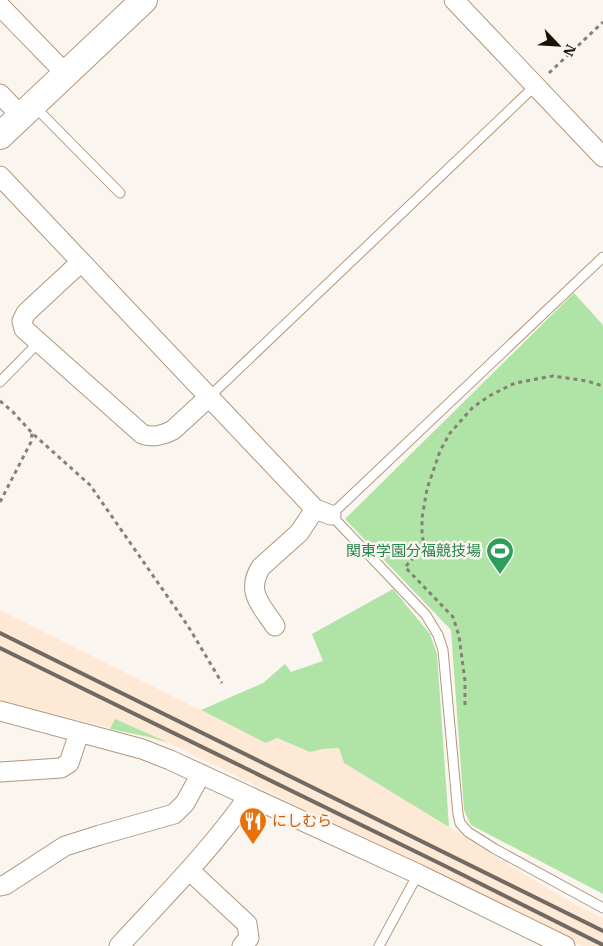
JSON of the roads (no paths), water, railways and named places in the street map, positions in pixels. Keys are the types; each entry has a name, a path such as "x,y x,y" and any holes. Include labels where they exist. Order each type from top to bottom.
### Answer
{"street":[{"path":"0,136 144,0"},
{"path":"454,0 603,156"},
{"path":"0,6 66,74"},
{"path":"0,94 27,110"},
{"path":"0,176 209,397 323,512 261,567 257,574 254,593 275,626"},
{"path":"81,262 26,313 22,321 24,329 142,434 147,436 166,434 173,430 209,397"},
{"path":"0,711 142,750 170,760 418,874 565,946"},
{"path":"0,772 61,768 69,762 79,733"},
{"path":"0,886 5,885 65,846 100,834 174,814 185,803 201,774"},
{"path":"119,946 189,870 248,797"},
{"path":"189,870 247,924 249,938 242,946"}],"lane":[{"path":"209,397 536,85"},
{"path":"27,110 120,193"},
{"path":"603,256 323,512 426,615 438,635 443,650 460,823 468,832 495,849 603,908"},
{"path":"0,382 38,342"},
{"path":"379,946 418,874"}],"railway":[{"path":"0,633 603,931"},
{"path":"0,648 603,945"}],"place":[{"name":"関東学園分福競技場","path":"500,575"},
{"name":"にしむら","path":"253,845"}]}
